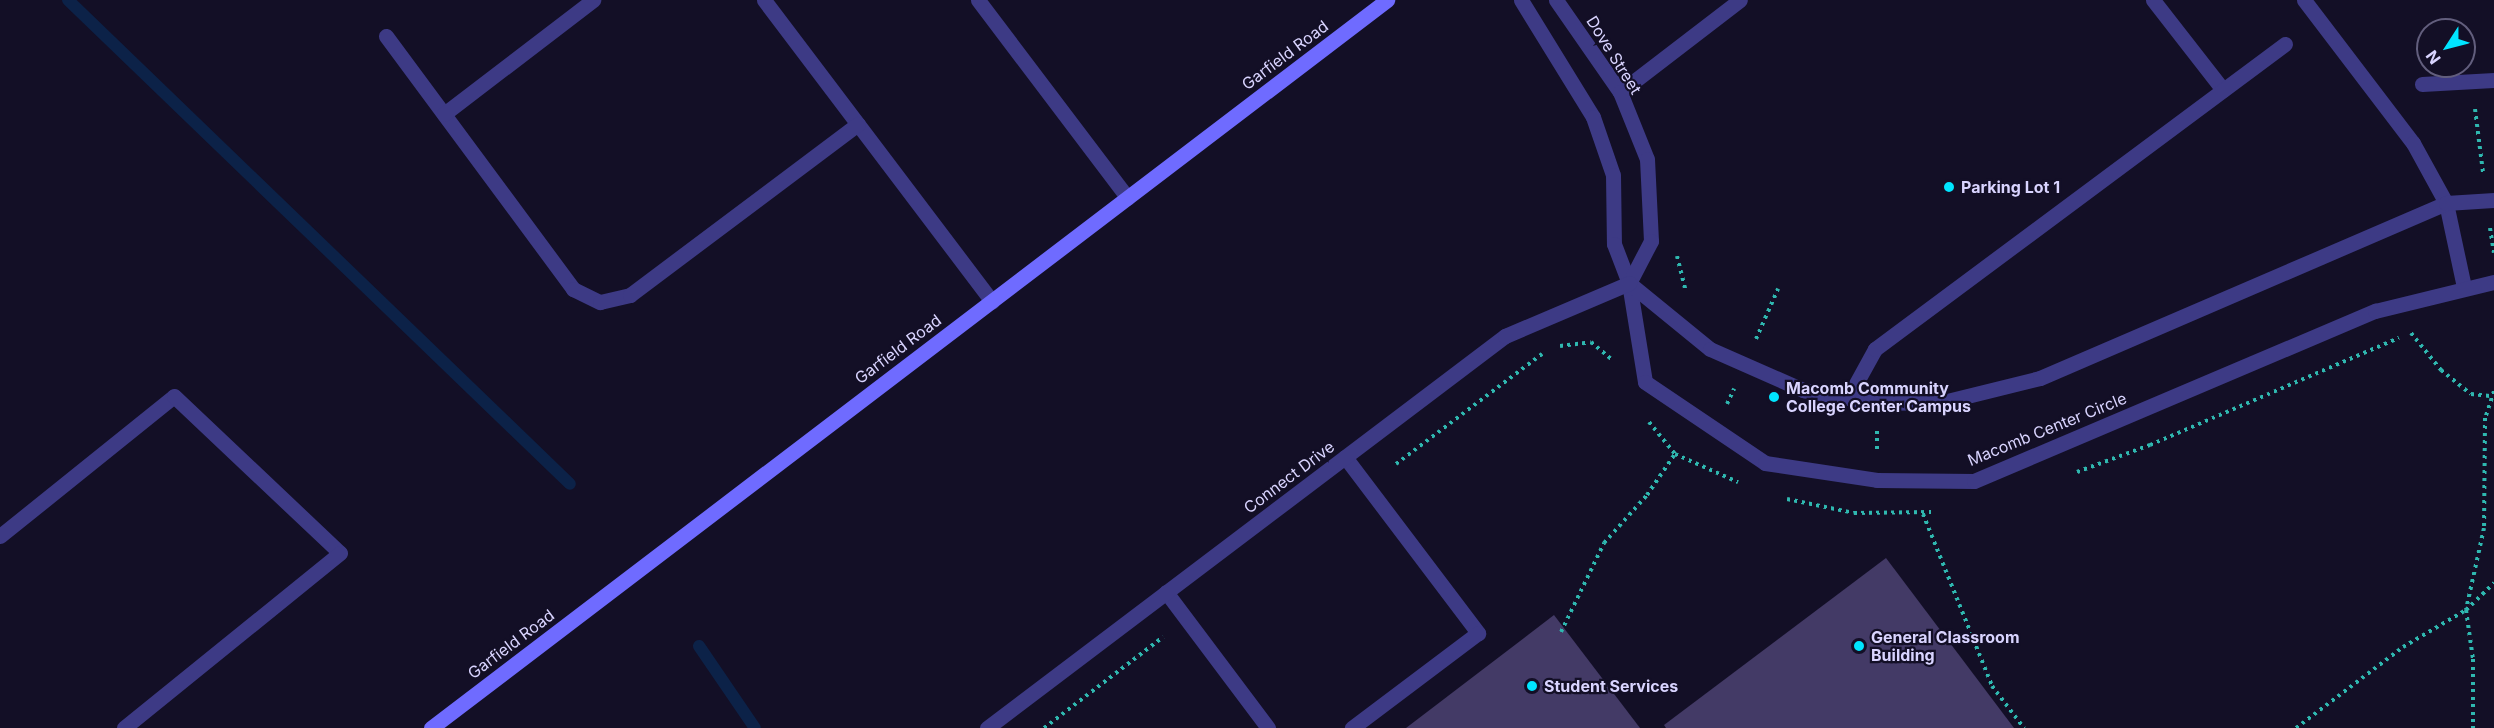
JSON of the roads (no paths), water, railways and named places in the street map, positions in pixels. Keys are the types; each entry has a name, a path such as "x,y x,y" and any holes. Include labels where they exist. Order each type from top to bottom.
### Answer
{"main road":[{"name":"Garfield Road","path":"431,728 1387,0"}],"street":[{"path":"444,114 593,0"},
{"path":"764,0 992,301"},
{"path":"978,0 1128,198"},
{"path":"1521,0 1593,117 1613,175 1614,244 1629,283 1710,349 1803,390 1876,403 1943,402 2040,378 2446,203 2494,200"},
{"name":"Dove Street","path":"1556,0 1620,92 1647,159 1651,241 1629,283"},
{"path":"1620,92 1740,0"},
{"path":"2153,0 2223,90"},
{"path":"2304,0 2413,143 2446,203 2464,287"},
{"path":"386,36 573,289 600,302 630,295 858,124"},
{"path":"1848,398 1875,349 2285,44"},
{"path":"2422,84 2494,80"},
{"name":"Macomb Center Circle","path":"1629,283 1645,382 1765,463 1899,481 1974,481 2374,311 2464,287 2494,282"},
{"name":"Connect Drive","path":"987,728 1505,336 1629,283"},
{"path":"0,536 174,396 340,553 124,728"},
{"path":"1345,457 1478,633 1352,728"},
{"path":"1166,592 1268,728"}],"waterway":[{"path":"68,0 570,484"},
{"path":"699,646 755,728"}],"place":[{"name":"Parking Lot 1","path":"1949,187"},
{"name":"Macomb Community College Center Campus","path":"1774,397"},
{"name":"General Classroom Building","path":"1859,646"},
{"name":"Student Services","path":"1532,686"}]}
